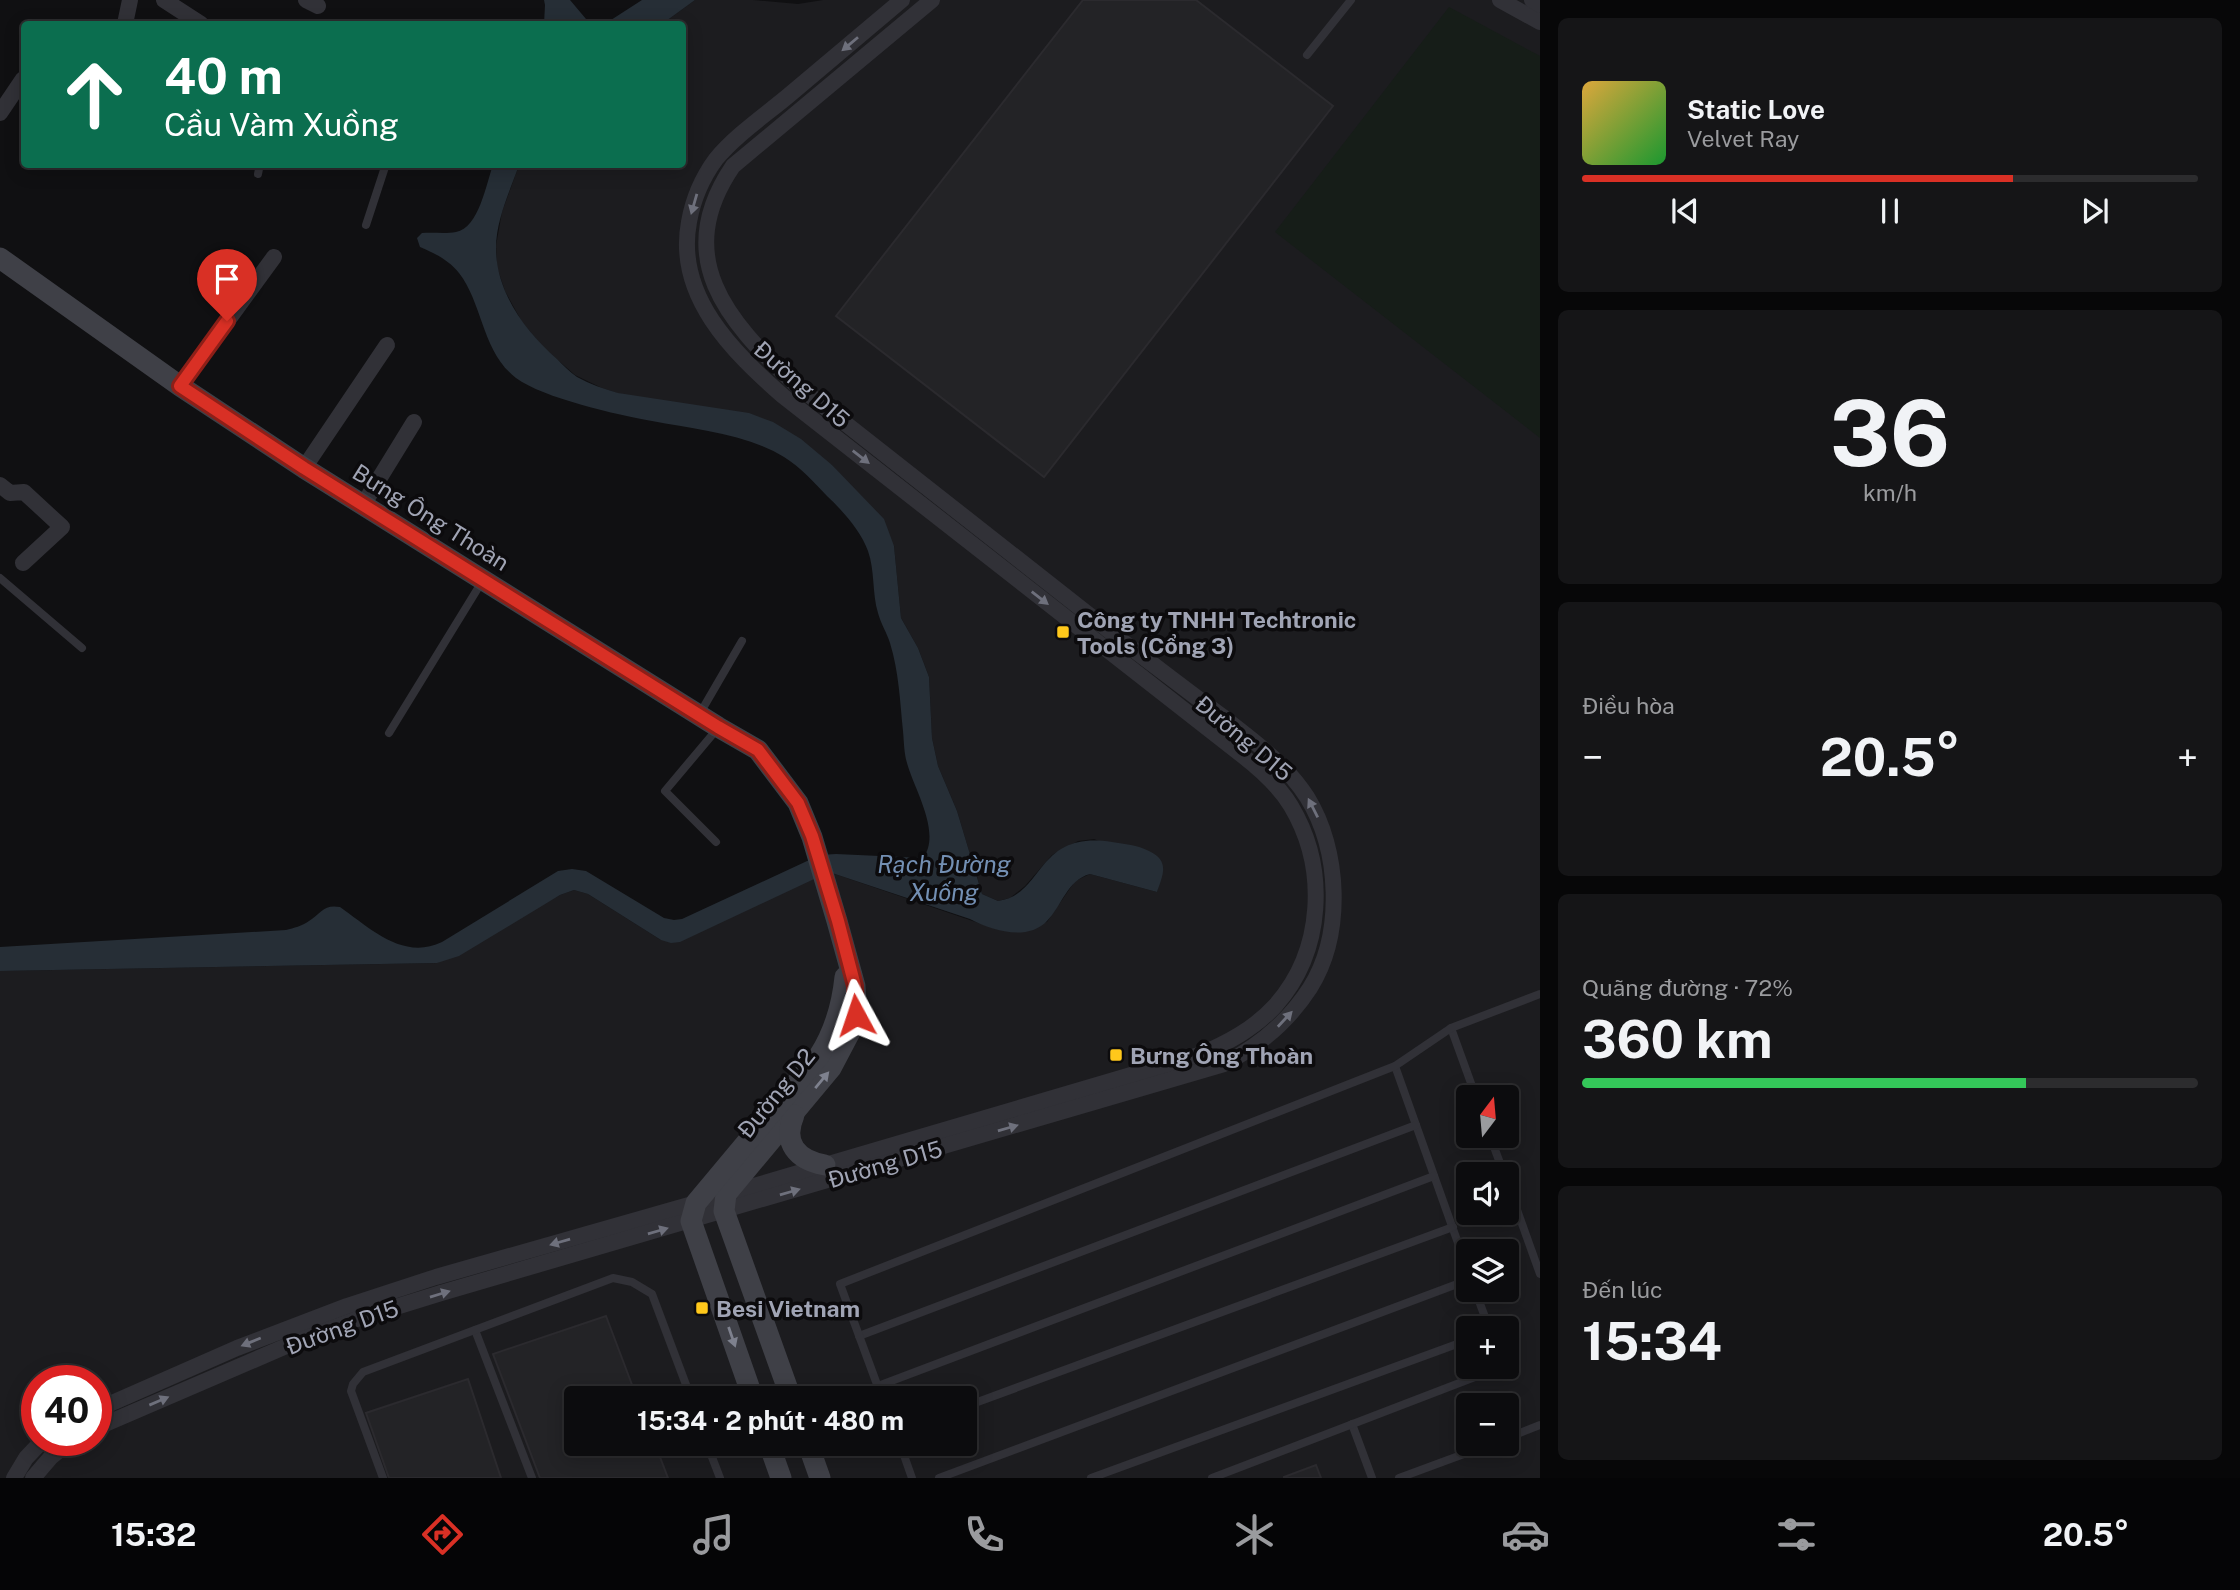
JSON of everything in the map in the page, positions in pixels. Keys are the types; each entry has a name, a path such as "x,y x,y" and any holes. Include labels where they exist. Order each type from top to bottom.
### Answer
{"street":[{"path":"126,21 130,0"},
{"path":"164,0 196,21"},
{"name":"Đường D15","path":"725,1203 825,1165 1199,1055 1241,1034 1275,1006 1295,977 1310,943 1317,904 1309,843 1291,805 1261,770 783,396 756,372 724,337 701,303 687,248 688,231 698,191 717,159 731,144 902,0"},
{"name":"Đường D15","path":"112,1421 298,1341 441,1293 694,1212 1224,1064 1256,1045 1300,1003 1319,970 1330,933 1333,873 1317,814 1294,780 1265,750 794,383 732,317 712,281 706,240 709,220 714,200 733,166 932,0"},
{"path":"1500,0 1540,22"},
{"path":"1532,0 1540,5"},
{"path":"0,113 21,82"},
{"path":"180,386 274,257"},
{"name":"Bưng Ông Thoàn","path":"0,258 180,386 304,468 758,750 798,803 812,836 838,921"},
{"path":"304,468 387,345"},
{"path":"363,505 414,422"},
{"path":"0,485 10,493 24,492 62,527 23,563"},
{"path":"1115,657 1125,643"},
{"name":"Đường D2","path":"725,1203 831,1068 852,1030 856,1015 855,986 838,921"},
{"name":"Đường D2","path":"694,1212 819,1056 834,1028 843,998 847,961"},
{"path":"797,1109 790,1125 790,1142 801,1156 825,1165"},
{"path":"725,1203 788,1386"},
{"path":"694,1212 749,1386"},
{"name":"Đường D15","path":"112,1403 237,1348 347,1306 436,1277 694,1212"},
{"path":"13,1478 28,1456"},
{"path":"33,1478 52,1456"},
{"path":"773,1456 781,1478"},
{"path":"812,1456 820,1478"}],"lane":[{"path":"1307,55 1351,0"},
{"path":"366,225 385,168"},
{"path":"0,578 82,648"},
{"path":"389,733 483,580"},
{"path":"699,715 742,640"},
{"path":"716,842 665,792 718,727"},
{"path":"1434,1176 878,1386 839,1284 1395,1066 1451,1028 1540,994"},
{"path":"1451,1028 1472,1085"},
{"path":"1395,1066 1457,1239"},
{"path":"859,1336 1416,1125"},
{"path":"1519,1215 1540,1274"},
{"path":"977,1402 1453,1227"},
{"path":"383,1478 351,1391 352,1384 363,1372 613,1278 632,1282 652,1294 686,1386"},
{"path":"939,1478 1456,1284"},
{"path":"475,1330 532,1478"},
{"path":"1091,1478 1456,1344"},
{"path":"1212,1478 1470,1379"},
{"path":"1352,1424 1372,1478"},
{"path":"1519,1434 1540,1426"},
{"path":"712,1456 720,1478"},
{"path":"904,1456 912,1478"},
{"path":"1399,1478 1459,1456"}],"shaded area":[{"path":"695,0 753,0 798,4 823,0 1540,0 1540,1478 0,1478 0,971 437,963 560,895 574,890 588,894 661,940 829,872 999,930 1047,922 1075,881 1090,874 1157,892 1163,868 1094,839 1078,841 1052,855 1025,886 1010,898 998,901 982,894 957,811 938,766 932,738 929,677 918,648 901,618 894,546 832,465 602,388 575,375 543,347 522,322 505,291 497,267 496,246 502,212 518,168 686,168 686,21 666,21"},
{"path":"1449,7 1540,56 1540,438 1275,232"}],"water":[{"path":"544,0 570,0 586,19 593,21 544,21"},
{"path":"642,0 695,0 666,21 604,21 611,20"},
{"name":"Rạch Đường Xuống","path":"492,168 518,168 498,227 496,248 501,280 514,310 534,336 569,371 587,382 618,393 749,413 773,422 801,439 832,465 884,519 894,546 901,618 918,648 929,677 932,738 938,766 957,811 982,894 998,901 1013,896 1025,888 1054,854 1068,845 1087,841 1131,845 1156,855 1163,868 1157,892 1090,874 1076,882 1052,915 1039,927 1029,931 1009,932 829,872 680,942 661,940 588,894 574,890 560,895 459,956 437,963 0,971 0,947 286,930 304,924 323,910 335,906 388,940 414,948 428,947 442,942 558,871 572,869 586,871 664,918 674,920 682,919 820,855 923,858 930,836 928,824 906,759 899,687 890,643 878,613 870,559 856,528 807,475 769,449 720,433 620,415 581,405 544,392 516,378 496,355 467,285 459,273 436,254 420,247 417,238 422,233 448,233 464,229 471,223"}],"building":[{"path":"1083,0 1196,0 1333,106 1044,477 836,316"},
{"path":"606,1316 632,1386 564,1386 564,1456 660,1456 668,1478 540,1478 493,1354"},
{"path":"468,1379 501,1478 389,1478 366,1413"},
{"path":"1316,1465 1321,1478 1284,1478 1284,1477"}],"place":[{"name":"Công ty TNHH Techtronic Tools (Cổng 3)","path":"1063,632"},
{"name":"Bưng Ông Thoàn","path":"1116,1055"},
{"name":"Besi Vietnam","path":"702,1308"}],"route":[{"path":"227,321 180,386 304,468 758,750 798,803 812,836 855,986 856,1015"}]}
